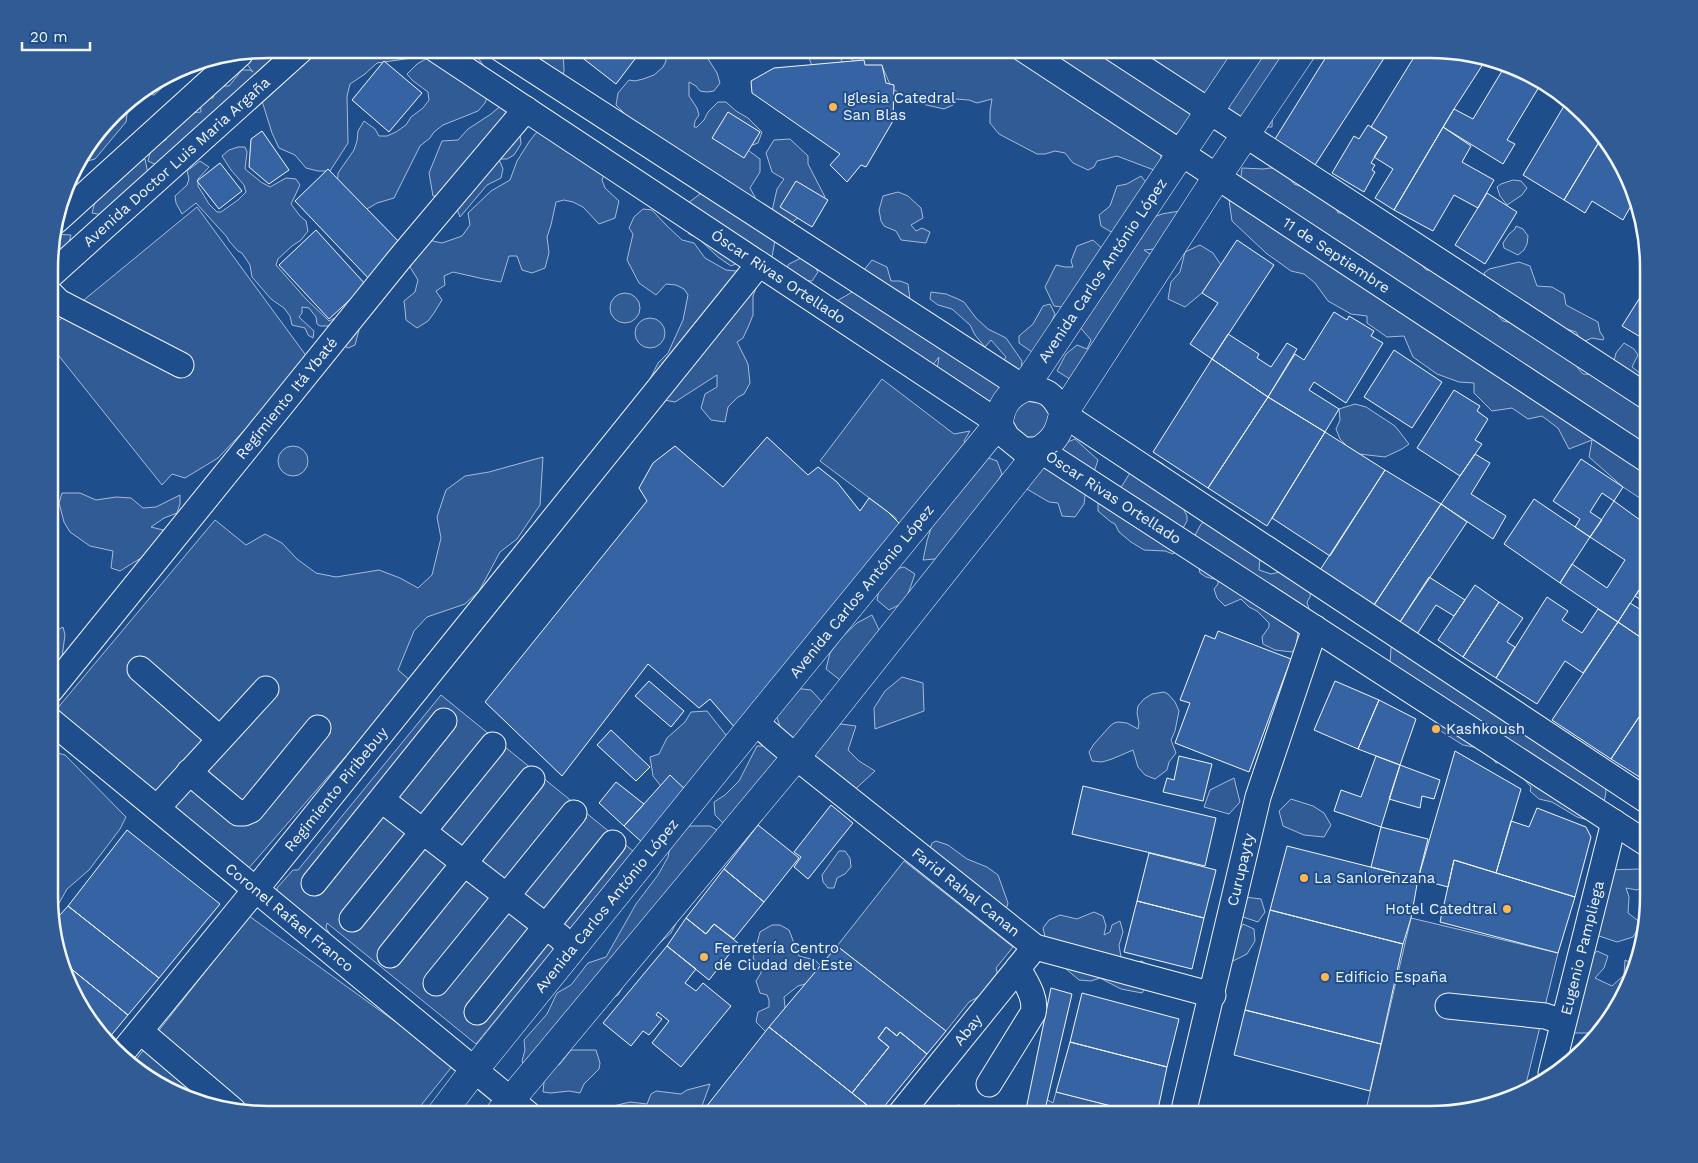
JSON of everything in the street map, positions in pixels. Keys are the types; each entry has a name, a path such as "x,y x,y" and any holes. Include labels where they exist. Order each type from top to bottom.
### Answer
{"main road":[{"name":"Avenida Carlos António López","path":"447,1106 755,722 999,423 1000,411 1013,393 1024,388 1245,58"},
{"path":"515,1106 796,758 1040,450 1050,443 1059,431 1063,414 1298,58"}],"street":[{"name":"Avenida Doctor Luis Maria Argaña","path":"58,269 292,58"},
{"name":"Óscar Rivas Ortellado","path":"449,58 999,423 1007,437 1023,450 1040,450 1640,839"},
{"path":"515,58 1024,388 1040,389 1056,400 1063,414 1640,796"},
{"name":"11 de Septiembre","path":"1037,58 1640,455"},
{"path":"1128,58 1640,392"},
{"path":"65,213 233,61"},
{"name":"Regimiento Itá Ybaté","path":"58,681 401,257 526,109"},
{"name":"Regimiento Piribebuy","path":"125,1049 256,890 759,264"},
{"path":"58,301 181,365"},
{"name":"Curupayty","path":"1185,1106 1213,995 1258,797 1315,628"},
{"path":"140,669 220,739"},
{"path":"157,808 266,689"},
{"path":"314,883 444,721"},
{"name":"Farid Rahal Canan","path":"755,722 796,758 1035,948 1213,995"},
{"name":"Coronel Rafael Franco","path":"58,727 475,1069 510,1106"},
{"path":"190,772 238,813 244,813 251,810 318,728"},
{"path":"352,919 493,745"},
{"path":"390,955 532,779"},
{"path":"382,800 560,937 572,950"},
{"path":"436,983 574,812"},
{"name":"Eugenio Pampliega","path":"1553,1066 1614,822"},
{"path":"477,1012 613,843"},
{"name":"Abay","path":"906,1106 1035,948"},
{"path":"989,1084 1033,1013 1035,1006 1018,968"},
{"path":"1448,1006 1545,1016 1564,1022"},
{"path":"140,1031 215,1098"}],"shaded area":[{"path":"251,58 278,58 163,168 148,161 152,145 166,140 167,124 190,113 201,112 200,99 213,98 216,86 229,86 242,70 253,72 246,63"},
{"path":"309,58 412,58 377,63 350,84 347,96 348,143 330,171 306,168 295,155 279,148 262,101 298,66"},
{"path":"428,58 477,58 493,81 485,103 478,111 443,125 420,146 394,198 377,203 367,209 337,191 338,173 354,150 358,131 364,121 375,129 379,136 387,136 406,125 411,117 423,108 429,100 428,92 407,74 417,64"},
{"path":"518,58 563,58 562,79"},
{"path":"665,58 708,58 717,73 720,83 714,91 700,91 689,82 689,96 699,115 694,127 697,127 704,120 708,112 718,102 726,102 748,118 762,132 758,143 745,148 760,159 760,172 750,188 755,197 755,203 775,240 772,257 767,263 746,259 731,266 718,257 698,238 689,234 687,229 688,203 704,191 667,142 654,137 644,126 636,125 616,105 618,93 629,80 635,81 654,75 663,67"},
{"path":"809,58 841,58 842,62 828,69 813,68"},
{"path":"850,58 1116,58 1192,113 1185,127 1172,137 1162,151 1159,166 1154,170 1117,156 1097,161 1094,167 1088,170 1073,163 1065,153 1055,151 1037,154 999,134 990,123 992,99 977,103 956,99 953,105 944,109 922,104 892,89 882,66 879,71 857,63"},
{"path":"1141,58 1288,58 1273,96 1272,127 1252,127"},
{"path":"167,83 154,95 149,94"},
{"path":"510,98 519,126 521,144 514,155 507,159 499,159 503,169 501,178 487,185 460,217 457,209 442,197 433,196 429,173 442,141 458,140 468,129 491,114"},
{"path":"127,111 126,122 95,159 86,161 110,129"},
{"path":"550,123 593,146 605,146 610,159 602,180 605,188 619,201 615,218 599,224 583,207 564,200 556,202 547,237 549,253 545,268 532,273 522,270 517,256 509,256 501,282 453,272 444,276 445,285 436,291 442,300 428,321 417,328 406,320 404,301 415,292 418,280 410,267 413,256 428,240 442,243 462,236 470,225 468,213 491,191 510,180 517,161 529,142 535,134"},
{"path":"790,139 808,156 808,164 825,197 819,205 790,225 772,211 777,189 784,179 772,172 766,153 774,140"},
{"path":"245,147 247,152 245,169 261,182 270,187 286,178 296,179 300,185 291,204 306,221 308,231 301,240 278,259 276,265 306,299 329,321 335,318 355,330 359,330 355,345 348,348 341,344 333,326 320,326 317,324 316,317 309,308 302,307 302,313 299,317 314,331 313,338 308,335 305,328 292,325 290,316 284,308 271,299 252,277 250,265 242,253 238,251 196,203 182,214 176,203 175,196 187,185 189,179 187,171 200,161 209,167 198,179 198,186 209,204 217,212 221,212 246,192 244,185 222,156 229,150"},
{"path":"145,159 149,179 108,216 92,213 98,191 120,170"},
{"path":"1242,168 1281,168 1294,184 1331,197 1338,213 1350,213 1415,257 1426,270 1442,271 1491,308 1503,321 1513,323 1522,331 1531,333 1548,348 1575,358 1577,367 1583,374 1598,375 1606,386 1631,390 1640,400 1640,498 1623,487 1589,457 1592,440 1569,449 1558,428 1542,416 1528,419 1512,408 1492,411 1474,393 1474,383 1459,382 1437,374 1413,357 1404,336 1387,337 1367,323 1367,316 1351,314 1328,301 1315,283 1304,274 1291,271 1266,253 1232,221 1229,200 1241,176"},
{"path":"1141,176 1149,186 1115,234 1101,226 1099,215 1110,206 1117,186 1127,184"},
{"path":"1513,180 1521,181 1527,188 1522,195 1507,205 1500,196 1497,187"},
{"path":"898,192 908,196 921,208 923,218 911,225 916,231 922,228 930,232 926,243 901,240 896,231 884,226 881,221 879,210 883,196"},
{"path":"197,207 310,361 218,458 185,478 172,474 162,485 58,355 58,321"},
{"path":"643,209 652,210 682,240 694,243 705,258 726,270 746,272 757,286 753,296 753,315 743,338 737,342 748,364 750,383 744,394 728,407 725,422 711,420 701,408 705,394 717,387 717,375 675,402 664,400 649,381 658,363 668,353 683,320 688,295 684,289 676,285 666,284 656,295 639,283 627,260 633,234 629,228 634,217"},
{"path":"1185,210 1155,249 1144,250 1162,262 1081,386 1057,371 1066,354 1077,345 1087,349 1091,340 1079,326 1128,252 1141,239 1151,218"},
{"path":"1516,226 1523,229 1528,236 1524,250 1518,255 1504,248 1503,243"},
{"path":"60,234 71,235 65,257 58,262"},
{"path":"1093,240 1107,253 1069,308 1054,306 1045,287 1056,265 1073,267 1071,261 1077,246"},
{"path":"1200,245 1213,253 1221,265 1202,293 1185,307 1168,299 1171,282 1180,272 1185,252"},
{"path":"801,258 807,263 814,265 818,272 812,281 797,280 783,273 789,264"},
{"path":"872,260 887,267 891,281 900,281 908,284 912,315 864,270"},
{"path":"1519,262 1530,266 1537,286 1552,287 1564,294 1566,305 1598,322 1603,340 1592,338 1585,341 1576,332 1551,324 1549,318 1490,286 1484,273 1489,269"},
{"path":"859,288 1003,382 996,405 936,376 939,357 928,371 835,302"},
{"path":"931,292 946,294 964,302 976,318 988,329 1006,338 1022,361 1021,370 1013,373 1002,364 1006,357 991,340 985,347 975,335 970,325 952,309 938,305 930,299"},
{"path":"625,293 631,294 639,302 639,314 631,322 625,323 619,322 611,314 610,308 611,302 619,294"},
{"path":"1050,304 1055,314 1051,323 1053,346 1032,352 1019,343 1019,336 1033,324 1043,306"},
{"path":"650,318 656,319 664,327 664,339 656,347 650,348 644,347 636,339 635,333 636,327 644,319"},
{"path":"1624,343 1634,349 1638,355 1632,367 1640,373 1640,378 1614,361 1616,353"},
{"path":"882,379 954,434 970,431 964,441 971,449 946,466 896,529 896,518 820,461"},
{"path":"1026,394 1057,413 1040,443 1013,434 1007,412"},
{"path":"1355,404 1366,407 1395,426 1409,444 1385,457 1359,454 1347,446 1340,439 1336,429 1340,420 1339,409"},
{"path":"1075,439 1098,460 1084,504 1075,517 1062,516 1058,503 1049,502 1027,489 1029,481 1063,444"},
{"path":"293,446 304,450 308,461 304,472 293,476 282,472 278,461 282,450"},
{"path":"543,457 540,505 517,539 500,552 479,591 465,604 427,617 414,631 398,670 411,681 248,869 58,712 58,708 215,520 246,545 265,534 282,543 297,559 316,573 336,577 379,570 400,578 418,588 432,575 441,538 437,517 446,490 465,476 489,472"},
{"path":"986,457 997,461 1002,474 979,513 946,558 923,560 938,506"},
{"path":"1142,457 1151,457 1163,464 1172,474 1180,502 1187,516 1187,521 1180,533 1180,548 1173,554 1165,551 1144,550 1119,532 1115,524 1098,511 1098,496 1122,486"},
{"path":"62,493 80,493 96,500 116,497 131,498 143,508 156,507 180,495 180,504 177,513 164,518 151,527 163,530 161,540 149,553 120,571 111,568 113,551 90,546 70,532 64,522 59,503"},
{"path":"1224,506 1260,558 1259,570 1271,574 1280,572 1311,590 1307,602 1310,612 1298,632 1296,647 1292,652 1275,650 1263,644 1262,637 1269,627 1269,623 1241,599 1225,606 1217,598 1214,589 1218,584 1218,580 1206,577 1200,573 1193,539 1201,524"},
{"path":"904,567 915,574 908,594 901,604 889,610 877,600 881,580 888,571"},
{"path":"872,615 881,634 844,683 826,669 830,653 842,637 857,623"},
{"path":"63,627 65,635 62,657 58,660 58,630"},
{"path":"1396,641 1492,683 1499,692 1605,782 1604,802 1588,820 1577,817 1552,802 1539,799 1530,791 1531,787 1522,777 1502,762 1496,763 1484,749 1463,745 1436,728 1437,716 1390,664 1391,648"},
{"path":"902,677 923,683 924,711 875,729 874,708 885,691"},
{"path":"794,688 811,690 823,703 803,740 783,735 774,709"},
{"path":"1164,692 1175,702 1179,711 1171,740 1176,753 1169,762 1167,770 1155,779 1145,775 1138,767 1133,750 1102,762 1092,761 1089,752 1110,726 1118,722 1127,723 1138,729 1138,706 1152,694"},
{"path":"441,695 633,851 476,1044 327,923 326,928 332,937 278,896 277,888 293,870 298,870"},
{"path":"707,711 726,735 728,742 692,782 679,791 664,790 653,776 650,757 659,754 667,738 685,722 691,712"},
{"path":"841,724 856,726 848,750 859,761 875,771 850,794 805,755 820,733"},
{"path":"757,746 769,746 791,774 725,825 715,815 714,802 725,795 739,781"},
{"path":"58,753 65,755 126,817 120,829 89,870 67,889 58,905"},
{"path":"1234,778 1240,802 1229,814 1204,807 1210,790"},
{"path":"1291,799 1313,806 1324,813 1331,825 1324,837 1304,835 1283,826 1279,811"},
{"path":"690,826 710,826 722,833 671,933 638,962 635,973 625,983 618,995 610,999 553,1068 560,1064 571,1050 596,1050 600,1063 599,1069 584,1084 580,1093 569,1091 543,1092 544,1082 525,1068 522,1061 525,1050 524,1040 547,1014 557,993 571,985 588,963 606,957 636,904 658,875 679,831"},
{"path":"936,841 948,845 967,859 987,867 998,875 1008,903 1007,907 1000,912 930,849 932,843"},
{"path":"839,851 845,851 850,858 851,867 845,874 837,878 834,888 828,888 823,882 822,875"},
{"path":"904,861 1013,947 996,968 998,976 987,992 969,1002 946,1031 837,946"},
{"path":"1608,870 1640,870 1640,888 1637,890 1626,888 1629,897 1628,913 1639,922 1638,929 1633,937 1617,942 1593,934"},
{"path":"1245,897 1261,899 1265,912 1258,922 1243,917"},
{"path":"1094,912 1103,916 1106,926 1104,935 1110,932 1112,925 1120,921 1123,932 1119,945 1121,957 1132,963 1142,961 1150,967 1146,987 1142,993 1121,989 1100,978 1091,981 1079,980 1058,962 1046,941 1043,928 1049,920 1060,915 1077,919"},
{"path":"249,916 454,1064 420,1106 267,1106 240,1104 187,1090 162,1077 136,1059"},
{"path":"1411,918 1558,953 1526,1083 1511,1090 1458,1104 1367,1106"},
{"path":"1243,924 1254,929 1255,941 1247,954 1233,961 1231,947"},
{"path":"772,925 780,925 789,930 799,956 815,960 824,969 812,982 798,986 784,997 785,1007 781,1025 769,1035 756,1022 758,1012 769,1007 769,1000 767,995 760,993 756,981 761,973 760,967 753,958 760,932"},
{"path":"1597,951 1608,956 1604,968 1595,978 1612,986 1624,975 1625,960 1629,962 1619,989 1589,1033 1573,1033 1575,975"},
{"path":"710,1084 702,1106 613,1106 630,1102 647,1104 651,1094 656,1091 681,1094 687,1090"},
{"path":"1056,1092 1111,1106 1037,1106 1041,1096 1053,1103"}],"building":[{"path":"583,58 636,58 616,84"},
{"path":"1325,58 1384,58 1315,165 1275,139"},
{"path":"1413,58 1458,59 1483,64 1394,210 1375,198 1393,169 1374,157 1387,137 1371,127"},
{"name":"Iglesia Catedral San Blas","path":"864,60 865,65 882,65 886,83 894,85 893,121 866,167 861,165 847,182 830,165 840,154 752,93 751,81 774,68"},
{"path":"384,61 422,93 389,132 352,100"},
{"path":"1502,70 1524,79 1539,88 1507,140 1515,144 1503,164 1443,127 1454,109 1473,119"},
{"path":"1564,106 1579,119 1599,142 1564,200 1523,175"},
{"path":"728,112 760,132 744,158 712,138"},
{"path":"1368,125 1387,137 1371,163 1375,165 1372,170 1375,172 1364,192 1332,173 1354,136 1359,139"},
{"path":"1443,127 1471,146 1462,162 1494,180 1478,208 1454,195 1433,231 1394,210"},
{"path":"262,131 289,170 269,184 249,167 251,139"},
{"path":"1599,142 1625,187 1631,206 1623,220 1592,201 1585,213 1564,200"},
{"path":"220,163 242,191 219,209 197,181"},
{"path":"328,169 405,248 371,281 295,201"},
{"path":"796,181 828,200 812,227 780,207"},
{"path":"1487,193 1517,212 1485,264 1455,245"},
{"path":"316,230 366,285 329,319 279,265"},
{"path":"1237,240 1274,265 1212,359 1190,344 1218,303 1202,293"},
{"path":"1640,297 1640,337 1622,326"},
{"path":"1334,312 1347,320 1349,316 1374,331 1371,336 1383,343 1346,403 1314,382 1309,390 1339,409 1325,432 1268,397 1295,354 1304,360"},
{"path":"1228,334 1259,354 1257,358 1271,367 1287,343 1297,349 1268,397 1212,359"},
{"path":"1394,350 1442,382 1412,428 1364,397"},
{"path":"1212,359 1268,397 1208,488 1153,452"},
{"path":"1454,390 1480,406 1477,411 1488,419 1475,440 1482,444 1460,476 1417,448"},
{"path":"1268,397 1325,432 1267,526 1208,488"},
{"path":"1325,432 1385,470 1330,556 1272,518"},
{"path":"767,437 808,475 818,467 837,482 860,511 869,498 888,512 905,529 736,729 710,699 699,708 648,664 562,776 485,702 647,501 639,488 653,463 675,446 723,487"},
{"path":"1475,454 1490,463 1471,494 1506,516 1493,539 1441,504"},
{"path":"1581,459 1623,487 1614,501 1602,493 1590,512 1602,520 1590,537 1575,527 1580,519 1553,501"},
{"path":"1385,470 1441,504 1374,605 1320,570"},
{"path":"1534,499 1590,537 1560,583 1504,544"},
{"path":"1614,501 1640,520 1640,589 1618,622 1560,583 1572,564 1607,588 1625,560 1590,537"},
{"path":"1441,504 1467,522 1400,622 1374,605"},
{"path":"1429,577 1465,600 1454,616 1436,605 1417,634 1400,622"},
{"path":"1475,585 1499,602 1463,657 1438,640"},
{"path":"1640,588 1640,599 1635,596"},
{"path":"1547,597 1568,611 1562,620 1582,633 1598,609 1618,622 1583,673 1565,661 1537,704 1496,678"},
{"path":"1499,602 1523,618 1507,642 1515,647 1496,678 1463,657"},
{"path":"1630,603 1640,609 1640,637 1618,622"},
{"path":"1618,622 1640,637 1640,716 1611,759 1552,720"},
{"path":"1218,631 1291,659 1249,772 1175,743 1190,703 1180,700 1205,635 1215,639"},
{"path":"649,681 684,711 671,727 635,696"},
{"path":"1335,681 1379,700 1358,749 1314,730"},
{"path":"1379,700 1416,719 1400,765 1358,749"},
{"path":"1640,716 1640,777 1611,759"},
{"path":"611,730 650,767 636,781 597,745"},
{"path":"1455,751 1521,789 1496,873 1454,860 1448,887 1418,879"},
{"path":"1179,756 1212,764 1203,801 1163,792 1167,778 1174,780"},
{"path":"1376,756 1400,765 1381,827 1334,811 1341,790 1361,797"},
{"path":"1400,765 1440,780 1434,799 1422,796 1420,808 1389,799"},
{"path":"670,775 690,794 644,844 624,826"},
{"path":"616,782 644,804 624,826 599,803"},
{"path":"1083,786 1216,818 1205,866 1072,834"},
{"path":"831,805 853,823 808,879 794,867 801,857 794,852"},
{"path":"1537,808 1586,827 1591,837 1575,897 1496,873 1511,821 1529,827"},
{"path":"758,825 799,858 764,902 724,869"},
{"path":"1381,827 1428,839 1418,879 1371,867"},
{"path":"127,830 220,904 159,978 68,906"},
{"path":"1287,846 1418,879 1411,918 1403,944 1270,910"},
{"path":"1149,853 1216,870 1204,918 1137,901"},
{"name":"Hotel Catedtral","path":"1454,860 1575,897 1558,953 1440,922"},
{"path":"724,869 764,902 734,939 714,924 706,934 686,918"},
{"path":"1137,901 1204,918 1192,969 1124,952"},
{"path":"68,906 159,978 128,1015 71,968 59,917"},
{"name":"Edificio España","path":"1270,910 1403,944 1381,1044 1245,1010"},
{"name":"Ferretería Centro de Ciudad del Este","path":"686,918 706,934 714,924 738,943 709,980 667,946"},
{"path":"667,946 696,969 685,983 696,991 703,983 731,1006 681,1067 652,1043 669,1021 658,1012 656,1015 662,1019 649,1035 643,1031 631,1046 603,1023"},
{"path":"837,946 946,1031 927,1054 900,1032 897,1036 886,1027 878,1038 889,1047 852,1093 769,1027"},
{"path":"71,968 128,1015 111,1035 86,1001"},
{"path":"1051,988 1072,994 1046,1106 1027,1106"},
{"path":"1082,993 1179,1019 1167,1067 1070,1042"},
{"path":"1245,1010 1381,1044 1370,1091 1234,1055"},
{"path":"769,1027 868,1106 707,1106"},
{"path":"886,1027 897,1036 900,1032 927,1054 885,1106 868,1106 852,1093 889,1047 878,1038"},
{"path":"1070,1042 1167,1067 1159,1106 1111,1106 1056,1092"}],"place":[{"name":"Iglesia Catedral San Blas","path":"833,107"},
{"name":"Kashkoush","path":"1436,729"},
{"name":"La Sanlorenzana","path":"1304,878"},
{"name":"Hotel Catedtral","path":"1507,909"},
{"name":"Ferretería Centro de Ciudad del Este","path":"704,957"},
{"name":"Edificio España","path":"1325,977"}]}
